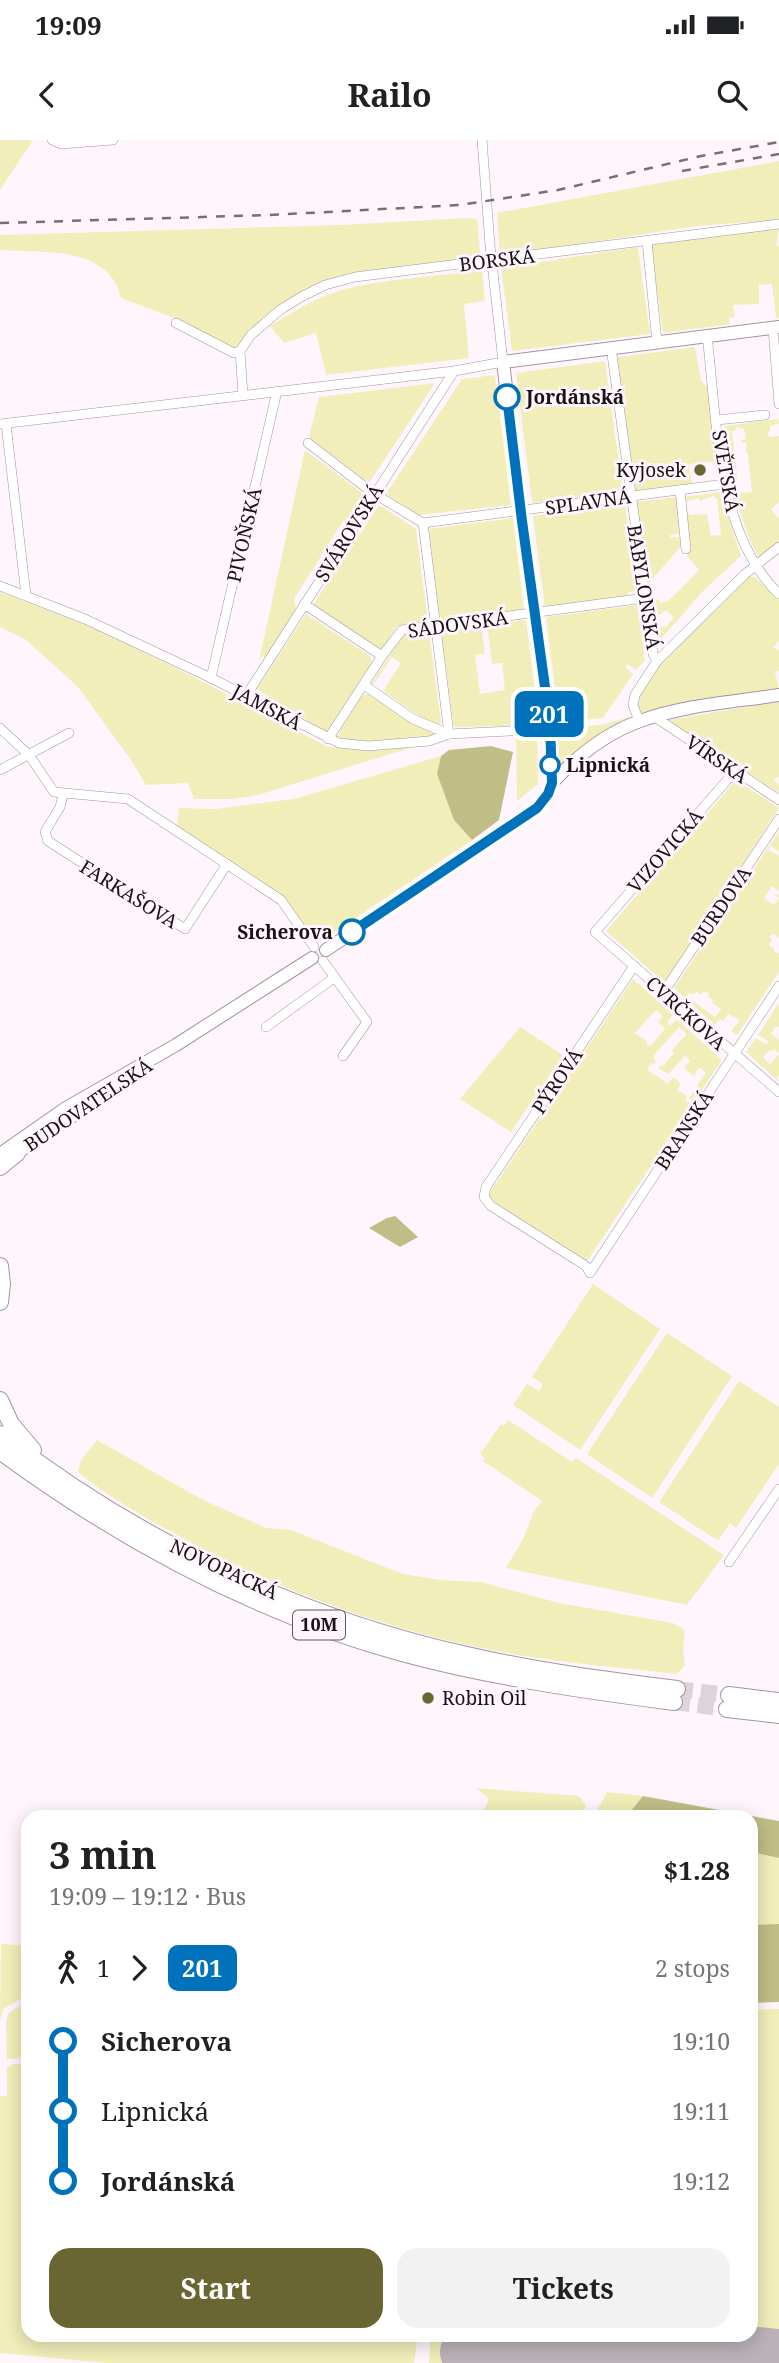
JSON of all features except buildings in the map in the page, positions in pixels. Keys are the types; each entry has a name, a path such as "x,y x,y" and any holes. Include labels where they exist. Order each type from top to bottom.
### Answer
{"highway":[{"path":"0,1166 8,1154"},
{"path":"0,1266 0,1302"},
{"path":"0,1400 19,1435 65,1481"},
{"name":"NOVOPACKÁ","path":"0,1434 65,1481 147,1531 204,1562 291,1601 353,1623 465,1655 675,1695 526,1681 465,1669 387,1648 295,1617 197,1573 138,1542 55,1490 0,1451"},
{"path":"779,1701 728,1702 779,1715"}],"street":[{"path":"52,140 61,144 113,140"},
{"path":"482,140 492,261 520,512 550,729 552,783"},
{"name":"BORSKÁ","path":"240,352 251,335 280,310 325,285 355,277 779,224"},
{"path":"647,241 657,342"},
{"path":"176,323 234,353 240,352 243,395"},
{"path":"26,595 3,424 454,371 611,347 776,327 779,404"},
{"name":"SVĚTSKÁ","path":"707,335 725,484 738,532 763,579 779,594"},
{"name":"BABYLONSKÁ","path":"611,347 630,497 653,654 657,661"},
{"name":"SVÁROVSKÁ","path":"246,696 454,371"},
{"name":"PIVOŇSKÁ","path":"211,678 277,391"},
{"path":"717,420 765,415"},
{"path":"308,443 373,494 423,523 449,734 413,719 364,685"},
{"name":"SPLAVNÁ","path":"423,523 725,484"},
{"path":"680,490 686,549"},
{"path":"639,721 633,705 635,695 657,661 755,566 779,547"},
{"name":"JAMSKÁ","path":"0,586 61,608 211,678 339,743 368,746 429,741 449,734 550,729"},
{"name":"SÁDOVSKÁ","path":"328,739 382,656 402,631 645,598"},
{"path":"304,604 382,656"},
{"path":"552,783 570,764 602,740 639,721 779,695"},
{"name":"VÍRSKÁ","path":"655,717 779,800"},
{"path":"0,728 29,755 54,792 128,799 281,900 367,1022 344,1056"},
{"path":"0,770 69,733"},
{"name":"VIZOVICKÁ","path":"595,932 735,771"},
{"name":"BUDOVATELSKÁ","path":"8,1154 121,1085 176,1045 319,954 537,808 548,794 552,783"},
{"name":"FARKAŠOVA","path":"63,794 60,807 45,832 45,838 185,929 227,864"},
{"name":"BURDOVA","path":"663,993 779,819"},
{"name":"CVRČKOVA","path":"595,932 733,1055 779,1092"},
{"name":"PÝROVÁ","path":"590,1273 586,1266 491,1206 484,1197 486,1187 634,966"},
{"path":"266,1027 334,978"},
{"name":"BRANSKÁ","path":"590,1273 779,986"},
{"path":"729,1562 779,1489"}],"shaded area":[{"path":"0,140 33,140 0,190"},
{"path":"779,161 779,220 697,226 500,256 497,213"},
{"path":"477,219 480,251 471,260 318,284 290,298 264,316 234,349 174,318 121,298 114,281 103,269 89,260 72,255 0,250 0,235 340,225"},
{"path":"779,229 776,246 779,246 779,318 776,318 772,284 759,285 759,304 733,305 735,317 729,318 730,324 663,333 651,245 708,235"},
{"path":"638,247 650,334 512,351 501,268"},
{"path":"482,270 485,301 464,304 469,358 326,375 316,333 284,343 270,326 327,295 362,285"},
{"path":"695,347 701,381 709,388 717,461 689,464 692,485 635,493 632,491 618,357"},
{"path":"605,361 623,492 532,503 516,373"},
{"path":"495,375 511,505 418,515 386,494 462,379"},
{"path":"435,383 369,483 309,437 319,397"},
{"path":"778,419 779,424 770,426 768,432 769,437 779,436 779,502 771,509 779,519 779,543 759,558 740,510 725,426","holes":["736,427 744,429 746,439 741,442 746,442 752,492 739,493 732,431 737,430"]},
{"path":"305,450 365,495 348,522 343,521 294,599 297,611 266,657 263,655 259,661"},
{"path":"720,492 741,556 702,592 662,638 655,638 653,629 667,626 674,617 666,610 660,615 652,615 649,600 653,596 662,603 667,602 699,570 687,556 690,544 684,497","holes":["713,496 717,499 721,535 711,536 707,514 689,515 685,502 699,498 700,501"]},
{"path":"676,497 680,533 670,535 671,538 680,537 681,546 650,582 646,581 636,502"},
{"path":"625,503 636,591 628,592 629,596 545,608 533,516"},
{"path":"379,505 416,529 428,622 397,626 382,650 313,605"},
{"path":"513,518 524,610 439,622 429,529"},
{"path":"749,576 756,578 779,600 779,640 773,648 779,650 779,671 775,672 779,688 659,709 654,714 643,715 637,700 653,672 686,636"},
{"path":"0,592 89,626 328,747 370,750 413,747 258,795 232,799 194,799 188,783 146,785 78,687 25,639 0,627"},
{"path":"638,605 645,660 636,670 628,664 625,667 633,674 603,718 571,721 570,710 558,713 546,617"},
{"path":"306,614 370,656 372,663 327,733 257,689"},
{"path":"526,620 539,725 454,727 441,631 481,626 485,654 475,655 480,694 505,690 502,663 492,664 487,625"},
{"path":"429,631 441,723 434,726 383,691 401,663 392,657 373,685 371,684 400,639 405,635"},
{"path":"368,694 433,732 432,737 366,743 336,738 361,696"},
{"path":"779,701 779,776 774,780 779,785 779,793 673,725 670,720"},
{"path":"629,717 629,723 563,764 558,762 556,731 605,724"},
{"path":"516,736 537,736 538,784 517,801"},
{"path":"491,746 513,752 499,820 472,840 454,820 437,774 441,756 449,750"},
{"path":"441,756 437,774 454,820 472,840 317,941 284,898 177,826 179,808 215,809 294,799"},
{"path":"736,780 779,808 665,983 606,931"},
{"path":"779,831 779,852 771,846 768,850 779,856 779,891 772,886 764,898 774,905 779,898 779,938 773,934 769,937 772,939 769,945 774,952 779,953 779,972 737,1035 731,1031 740,1020 728,1014 723,1021 720,1019 715,1025 689,1002 691,999 715,1017 721,1009 712,1003 713,1000 705,991 700,995 697,991 694,995 689,993 686,999 674,988"},
{"path":"633,979 673,1015 667,1022 670,1026 677,1019 722,1060 587,1261 487,1197","holes":["656,1010 663,1016 658,1022 665,1029 650,1046 635,1033","679,1027 687,1034 672,1050 674,1053 663,1066 658,1068 668,1074 663,1080 647,1070 651,1063 654,1065 656,1061 653,1058 656,1053","685,1056 690,1061 684,1068 694,1076 699,1068 706,1072 689,1098 693,1101 691,1104 685,1100 687,1096 677,1090 681,1084 674,1077 668,1084 663,1080"]},
{"path":"779,1003 779,1027 776,1026 771,1034 779,1040 779,1053 774,1049 771,1052 769,1050 763,1058 770,1064 779,1054 779,1082 746,1052 756,1038 767,1045 768,1041 758,1035"},
{"path":"520,1027 563,1055 511,1132 460,1099"},
{"path":"395,1216 418,1237 400,1247 369,1228"},
{"path":"593,1284 660,1329 580,1450 513,1405 527,1384 539,1391 543,1384 532,1377"},
{"path":"667,1333 732,1376 652,1498 587,1454"},
{"path":"739,1381 779,1407 779,1464 736,1528 730,1523 718,1541 659,1502"},
{"path":"508,1420 572,1462 576,1458 724,1555 687,1605 506,1568 523,1539 534,1511 542,1501 483,1461 485,1458 480,1454 501,1424 504,1426"},
{"path":"97,1440 203,1500 266,1528 291,1530 403,1574 481,1582 559,1603 673,1623 685,1630 685,1665 677,1674 524,1656 418,1633 294,1591 215,1555 101,1490 78,1472 81,1460"},
{"path":"476,1788 579,1796 586,1806 584,1810 482,1810 489,1799"},
{"path":"607,1792 643,1796 632,1810 597,1810"},
{"path":"643,1796 719,1810 632,1810"},
{"path":"758,1817 779,1821 779,1858 758,1854"},
{"path":"758,1854 779,1858 779,1924 758,1925"},
{"path":"779,1924 779,2002 758,2003 758,1925"},
{"path":"1,1944 21,1945 21,1999 4,2008 0,2020"},
{"path":"21,2005 21,2058 7,2059 8,2014"},
{"path":"779,2009 779,2363 429,2363 430,2342 758,2342 758,2010"},
{"path":"21,2063 21,2342 417,2342 414,2363 106,2363 0,2353 0,2096 7,2096 7,2068"}],"runway":[{"path":"629,2342 779,2356"},
{"path":"467,2352 584,2363"}],"tunnel":[{"path":"677,1689 729,1695"},
{"path":"674,1702 727,1709"}],"railway":[{"path":"0,223 270,215 460,205 558,190 701,156 779,142"},
{"path":"682,171 779,154"}],"bus line":[{"name":"201","path":"352,932 537,808 548,794 552,783 549,720 507,397"}],"place":[{"name":"Jordánská","path":"507,397"},
{"name":"Kyjosek","path":"700,470"},
{"name":"Lipnická","path":"550,765"},
{"name":"Sicherova","path":"352,932"},
{"name":"Robin Oil","path":"428,1698"}]}
